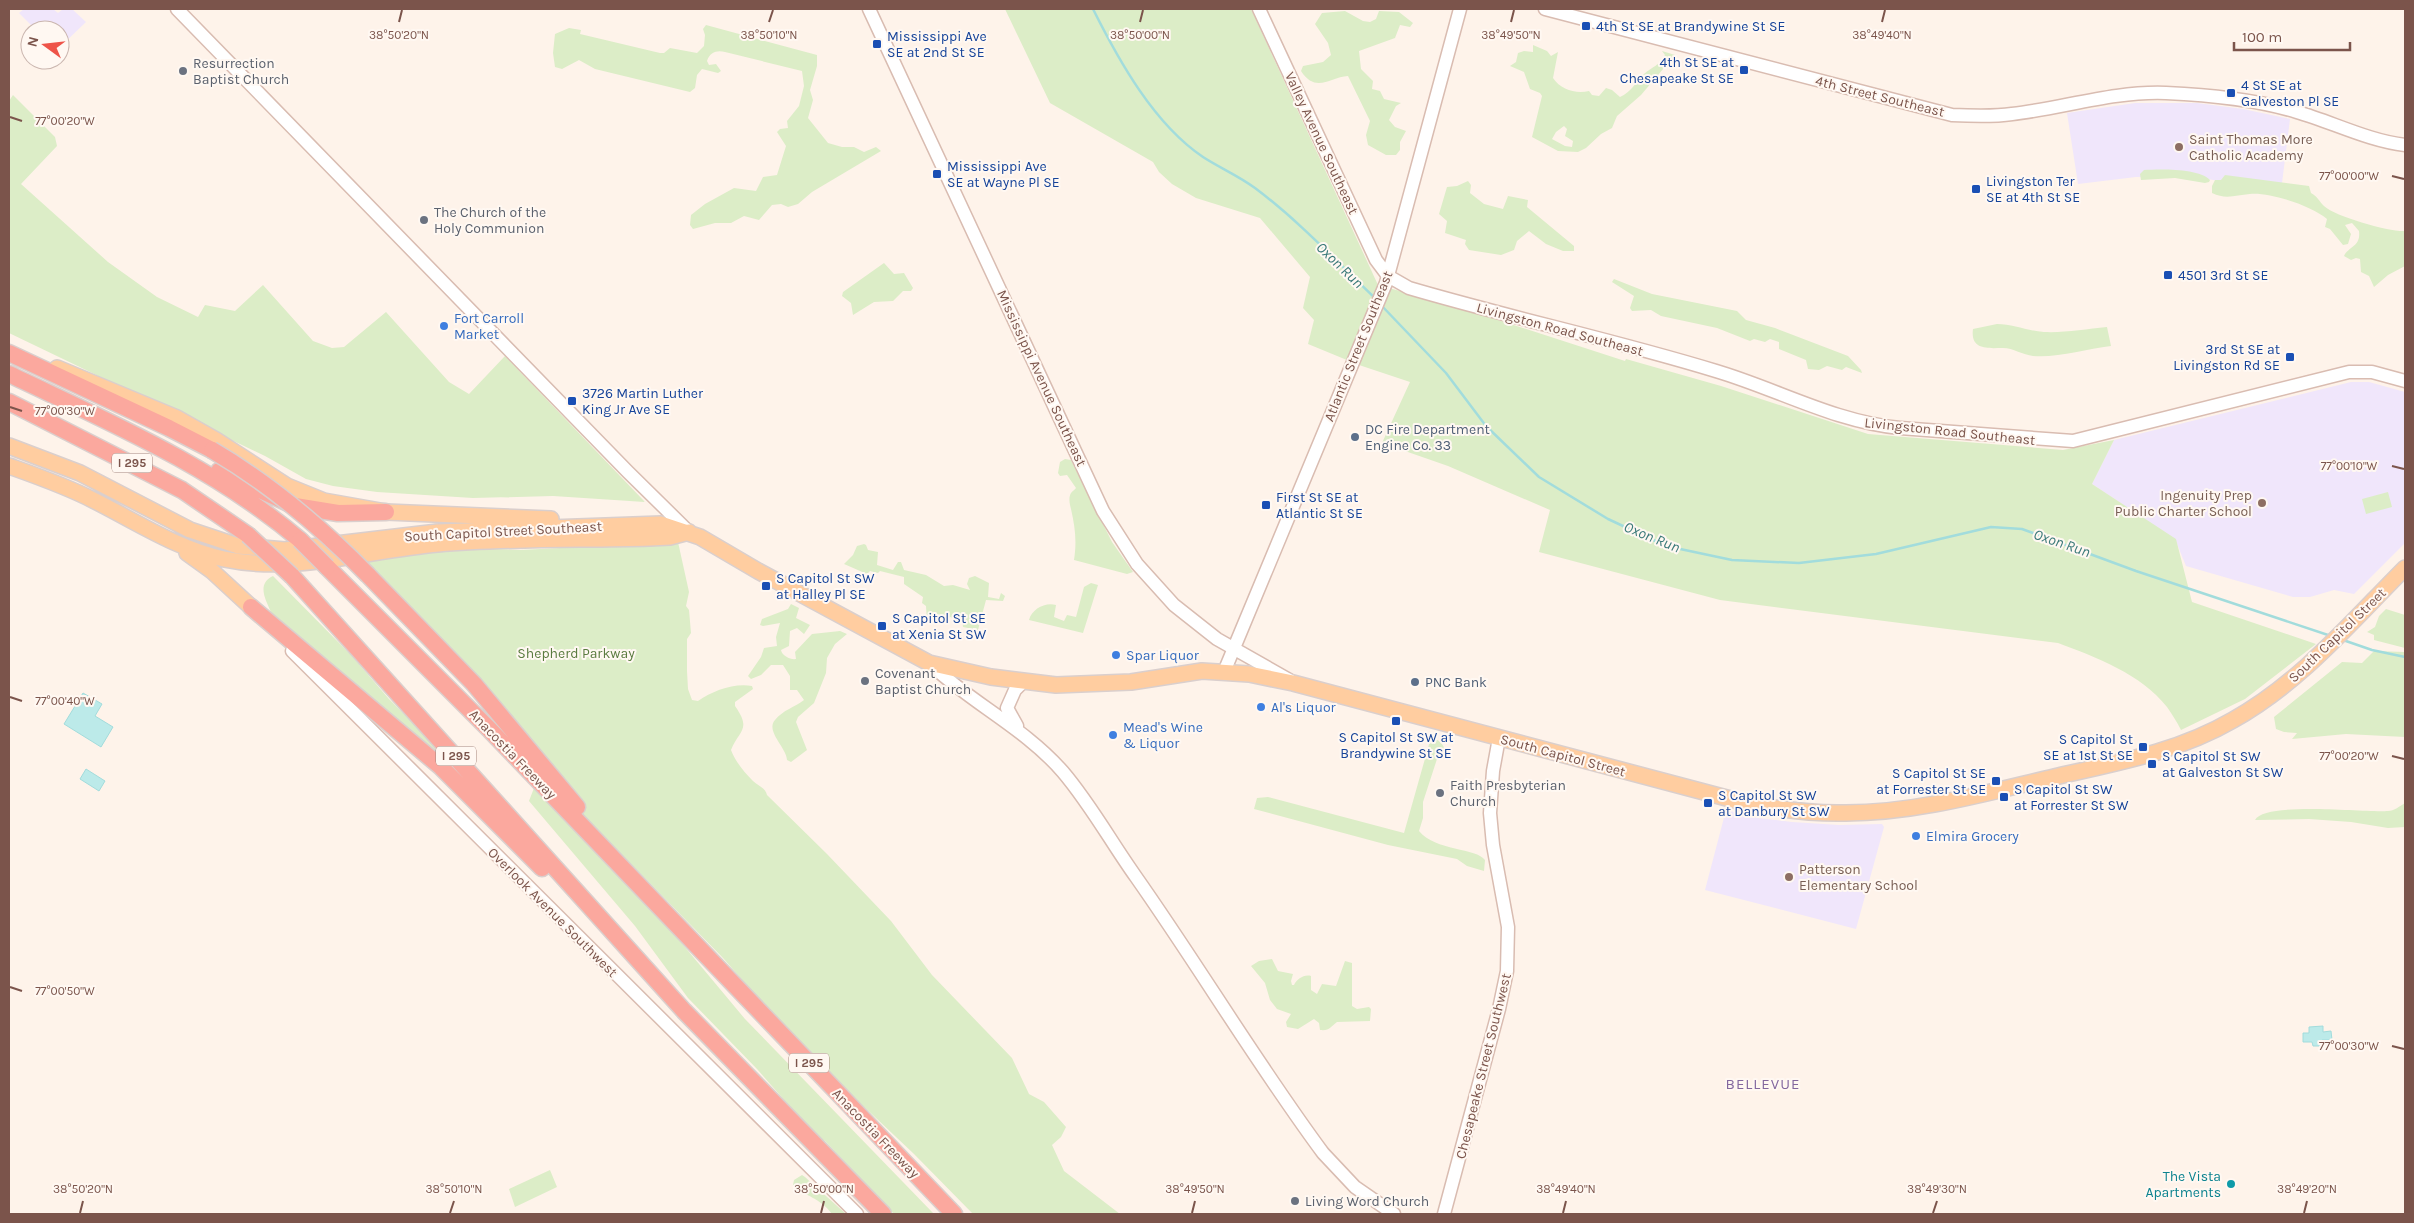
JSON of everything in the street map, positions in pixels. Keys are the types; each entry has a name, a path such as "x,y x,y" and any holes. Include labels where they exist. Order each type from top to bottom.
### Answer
{"highway":[{"path":"9,353 156,421 212,450 241,468 299,511 368,575 458,668 633,870 664,912"},
{"name":"Anacostia Freeway","path":"9,374 98,417 219,481 300,540 468,708 954,1214"},
{"name":"I 295","path":"9,402 182,490 248,535 292,576 684,1011 802,1134 883,1214"},
{"path":"9,410 27,419 68,432"},
{"path":"98,417 136,430 295,506 338,513 386,512"},
{"path":"251,607 441,768 582,910 618,937"},
{"path":"802,1134 833,1174 870,1214"}],"main road":[{"path":"9,348 182,420 299,492 342,506 386,512 577,521 612,526"},
{"name":"South Capitol Street Southeast","path":"9,446 80,473 190,530 228,544 249,548 299,550 452,531 661,524 689,532"},
{"path":"9,466 81,494 145,528 204,564 251,607"},
{"path":"145,528 215,557 256,563 301,562 439,544 660,538 689,532"},
{"name":"South Capitol Street","path":"689,532 929,663 1022,683 1056,685 1131,682 1202,671 1224,672 1293,682 1499,738 1763,806 1823,813 1886,811 1918,807 2043,780 2134,759 2171,748 2221,727 2249,711 2283,687 2322,652 2405,568"}],"street":[{"path":"178,9 628,472 689,532"},
{"name":"Mississippi Avenue Southeast","path":"869,9 1108,519 1129,554 1164,596 1214,637 1293,682"},
{"name":"Valley Avenue Southeast","path":"1259,9 1386,281"},
{"name":"Atlantic Street Southeast","path":"1224,672 1386,281 1460,9"},
{"name":"4th Street Southeast","path":"1545,9 1952,114 1979,116 2012,114 2103,97 2164,93 2224,97 2263,103 2340,125 2384,142 2405,145"},
{"name":"Livingston Road Southeast","path":"1386,281 1705,368 1849,419 1891,427 2073,441 2350,372 2372,372 2405,381"},
{"name":"Overlook Avenue Southwest","path":"251,607 857,1214"},
{"path":"929,663 948,682 1021,732 1054,762 1091,807 1322,1153 1355,1187 1394,1214"},
{"path":"1021,732 1009,716 1007,708 1014,690 1022,683"},
{"name":"Chesapeake Street Southwest","path":"1444,1214 1507,971 1508,927 1492,845 1490,813 1493,771 1499,738"}],"shaded area":[{"path":"24,9 53,9 58,13 63,9 72,9 86,22 70,37 70,20 26,20 19,13"},
{"name":"Saint Thomas More Catholic Academy","path":"2135,103 2197,103 2243,109 2290,119 2281,191 2189,176 2136,177 2078,184 2067,113"},
{"name":"Ingenuity Prep Public Charter School","path":"2351,382 2369,382 2405,392 2405,543 2354,594 2334,590 2310,597 2293,597 2186,566 2175,539 2092,484 2114,440"},
{"name":"Patterson Elementary School","path":"1726,810 1758,818 1792,822 1839,825 1882,824 1884,827 1856,929 1705,890"}],"green space":[{"path":"1005,9 1251,9 1378,285 1458,307 1625,361 1626,359 1721,386 1868,434 2063,450 2114,440 2092,484 2176,539 2192,602 2316,644 2245,699 2181,730 2167,707 2144,685 2117,668 2058,643 1720,600 1539,552 1550,510 1448,466 1382,443 1410,382 1359,365 1308,344 1314,320 1303,308 1310,277 1260,218 1196,198 1172,184 1159,172 1153,162 1050,103"},
{"path":"1345,11 1363,21 1370,22 1376,19 1379,11 1399,12 1413,23 1410,27 1400,25 1395,38 1359,51 1361,69 1373,81 1372,89 1380,91 1384,99 1401,103 1396,106 1389,120 1395,127 1406,131 1400,142 1400,150 1396,155 1386,155 1368,145 1366,135 1370,121 1348,76 1318,83 1312,82 1301,71 1303,66 1323,62 1331,55 1328,43 1315,24 1322,13"},
{"path":"706,25 817,55 817,66 810,90 813,100 808,118 828,143 842,147 854,147 864,152 876,147 881,151 812,192 798,204 788,207 781,204 772,205 759,220 744,216 731,223 715,223 693,229 690,225 691,215 705,204 734,188 756,191 763,177 777,175 786,146 777,132 780,129 788,128 787,121 799,106 804,86 802,71 719,51 712,54 707,61 709,65 716,64 721,71 718,73 702,69 697,75 695,88 690,92 595,69 579,60 562,69 555,67 553,53 555,34 569,28 581,30 580,34 660,53 664,53 670,48 697,53 704,46 705,35 703,29"},
{"path":"1533,45 1547,51 1551,56 1558,52 1553,78 1560,86 1579,92 1589,91 1592,95 1599,96 1606,88 1612,90 1620,97 1661,61 1665,55 1662,51 1675,55 1641,95 1617,116 1612,128 1578,152 1558,151 1532,137 1542,96 1540,93 1530,89 1524,72 1510,66 1516,62 1518,53 1524,51 1533,52","holes":["1564,126 1567,129 1565,136 1573,141 1572,147 1565,146 1552,139 1556,132"]},
{"path":"13,95 55,137 57,146 21,184 108,262 157,297 198,317 205,305 235,311 263,285 313,341 332,348 344,347 386,312 449,382 469,394 505,356 645,502 553,496 473,498 377,492 333,486 306,479 265,456 9,333 9,101"},
{"path":"2144,170 2189,171 2205,176 2210,180 2205,183 2175,178 2141,180 2140,174"},
{"path":"2225,175 2309,186 2311,193 2324,206 2340,215 2376,226 2405,231 2405,266 2388,275 2374,287 2369,276 2361,272 2360,259 2351,260 2344,256 2356,243 2359,236 2359,231 2352,223 2345,225 2351,234 2348,244 2343,245 2330,229 2325,227 2327,219 2301,205 2268,195 2250,194 2226,197 2212,193 2212,186 2215,180 2221,180"},
{"path":"1468,181 1471,185 1470,193 1484,204 1503,209 1508,196 1528,200 1527,207 1574,246 1574,251 1563,251 1546,244 1529,231 1517,241 1514,250 1501,255 1469,250 1465,244 1466,240 1445,233 1447,221 1439,214 1447,187 1457,186"},
{"path":"884,263 894,274 904,273 913,288 911,291 903,291 893,301 874,302 853,315 851,303 842,296 843,292"},
{"path":"1614,279 1652,294 1737,311 1746,320 1775,328 1848,356 1862,373 1846,367 1842,370 1827,366 1819,370 1808,369 1806,360 1779,349 1779,342 1770,339 1765,342 1754,339 1750,341 1717,328 1661,316 1651,310 1632,311 1630,308 1634,296 1612,282"},
{"path":"1997,324 2044,332 2107,327 2111,346 2062,355 2033,356 2007,348 1987,348 1977,345 1974,341 1973,329"},
{"path":"1065,459 1071,460 1112,542 1133,572 1127,574 1074,560 1075,534 1069,499 1071,493 1076,488 1067,475 1060,476 1058,473 1060,462"},
{"path":"2388,492 2392,507 2366,514 2362,499"},
{"name":"Shepherd Parkway","path":"678,542 689,592 686,606 689,610 691,633 687,639 687,671 688,689 692,700 698,701 717,691 731,687 752,686 753,689 735,702 735,706 743,720 742,730 731,750 737,762 750,778 763,788 767,795 891,921 932,975 1012,1058 1029,1094 1044,1102 1066,1127 1061,1137 1052,1145 1064,1171 1120,1214 973,1214 914,1154 803,1049 723,958 551,782 536,760 354,562 399,557 444,547 520,550"},
{"path":"864,544 868,550 878,552 877,565 893,570 898,562 901,562 904,570 926,575 944,586 953,585 970,590 967,584 969,578 975,576 989,583 988,597 999,599 1001,593 1005,596 1003,601 986,600 978,630 963,627 962,620 950,617 946,622 938,620 927,622 926,606 922,603 923,597 904,584 904,577 880,571 878,573 870,571 867,574 844,564 853,555 857,546"},
{"path":"273,576 351,655 389,699 433,743 442,757 271,612 265,597 264,588 268,579"},
{"path":"1091,583 1098,585 1083,633 1029,620 1040,607 1052,604 1056,605 1054,617 1064,621 1067,615 1076,617 1084,587"},
{"path":"791,604 799,608 796,618 810,625 804,634 797,628 790,631 789,646 781,650 787,657 796,659 795,652 812,634 840,631 847,634 835,644 827,658 826,673 814,703 798,717 796,722 807,750 791,762 787,760 784,750 774,734 773,724 782,714 804,700 797,690 790,690 790,676 783,665 771,665 761,675 751,679 748,676 761,657 764,648 777,646 776,637 780,623 763,626 760,625 762,619 788,609"},
{"path":"2386,609 2405,615 2405,648 2374,640 2374,635 2367,632 2375,627 2379,616"},
{"path":"2374,651 2405,652 2405,737 2346,734 2292,739 2297,733 2276,729 2274,717 2342,662 2362,663"},
{"path":"1435,739 1443,746 1446,756 1437,759 1423,802 1423,818 1419,831 1435,842 1481,856 1485,860 1484,871 1467,866 1457,859 1388,845 1254,809 1257,798 1268,797 1404,833 1430,741"},
{"path":"534,788 674,934 745,1019 934,1214 894,1214 825,1141 814,1134 757,1069 688,998 635,926 529,801"},
{"path":"2405,803 2405,827 2388,828 2351,822 2309,819 2255,820 2263,814 2277,811 2317,809 2388,811"},
{"path":"1272,959 1278,971 1293,974 1292,985 1303,976 1311,976 1311,990 1317,994 1322,984 1336,986 1345,961 1352,963 1352,1006 1357,1009 1369,1007 1371,1009 1370,1021 1337,1022 1326,1030 1320,1030 1319,1023 1314,1019 1298,1029 1287,1027 1286,1022 1291,1014 1277,1009 1270,1000 1265,983 1251,966 1259,961"},
{"path":"550,1170 557,1187 515,1207 509,1189"},
{"path":"802,1175 846,1214 832,1214 822,1204 793,1185 794,1180"}],"water":[{"path":"83,693 102,704 95,716 113,727 101,747 64,724"},
{"path":"86,769 105,781 99,791 80,779"},
{"path":"2323,1026 2323,1032 2331,1031 2332,1040 2322,1040 2322,1046 2313,1046 2312,1042 2303,1042 2303,1033 2309,1033 2309,1027"}],"waterway":[{"name":"Oxon Run","path":"1093,9 1126,70 1139,90 1169,127 1203,157 1249,184 1271,201 1376,299"},
{"name":"Oxon Run","path":"1381,305 1446,373 1486,426 1539,477 1608,519 1666,546 1732,560 1799,563 1876,554 1991,527 2022,529 2136,571 2331,636"},
{"name":"Oxon Run","path":"2343,640 2372,650 2405,657"}],"place":[{"name":"4th St SE at Brandywine St SE","path":"1586,26"},
{"name":"Mississippi Ave SE at 2nd St SE","path":"877,44"},
{"name":"4th St SE at Chesapeake St SE","path":"1744,70"},
{"name":"Resurrection Baptist Church","path":"183,71"},
{"name":"4 St SE at Galveston Pl SE","path":"2231,93"},
{"name":"Saint Thomas More Catholic Academy","path":"2179,147"},
{"name":"Mississippi Ave SE at Wayne Pl SE","path":"937,174"},
{"name":"Livingston Ter SE at 4th St SE","path":"1976,189"},
{"name":"The Church of the Holy Communion","path":"424,220"},
{"name":"4501 3rd St SE","path":"2168,275"},
{"name":"Fort Carroll Market","path":"444,326"},
{"name":"3rd St SE at Livingston Rd SE","path":"2290,357"},
{"name":"3726 Martin Luther King Jr Ave SE","path":"572,401"},
{"name":"DC Fire Department Engine Co. 33","path":"1355,437"},
{"name":"Ingenuity Prep Public Charter School","path":"2262,503"},
{"name":"First St SE at Atlantic St SE","path":"1266,505"},
{"name":"S Capitol St SW at Halley Pl SE","path":"766,586"},
{"name":"S Capitol St SE at Xenia St SW","path":"882,626"},
{"name":"Spar Liquor","path":"1116,655"},
{"name":"Covenant Baptist Church","path":"865,681"},
{"name":"PNC Bank","path":"1415,682"},
{"name":"Al's Liquor","path":"1261,707"},
{"name":"S Capitol St SW at Brandywine St SE","path":"1396,721"},
{"name":"Mead's Wine & Liquor","path":"1113,735"},
{"name":"S Capitol St SE at 1st St SE","path":"2143,747"},
{"name":"S Capitol St SW at Galveston St SW","path":"2152,764"},
{"name":"S Capitol St SE at Forrester St SE","path":"1996,781"},
{"name":"Faith Presbyterian Church","path":"1440,793"},
{"name":"S Capitol St SW at Forrester St SW","path":"2004,797"},
{"name":"S Capitol St SW at Danbury St SW","path":"1708,803"},
{"name":"Elmira Grocery","path":"1916,836"},
{"name":"Patterson Elementary School","path":"1789,877"},
{"name":"The Vista Apartments","path":"2231,1184"},
{"name":"Living Word Church","path":"1295,1201"}],"district":[{"name":"BELLEVUE","path":"1763,1084"}]}
